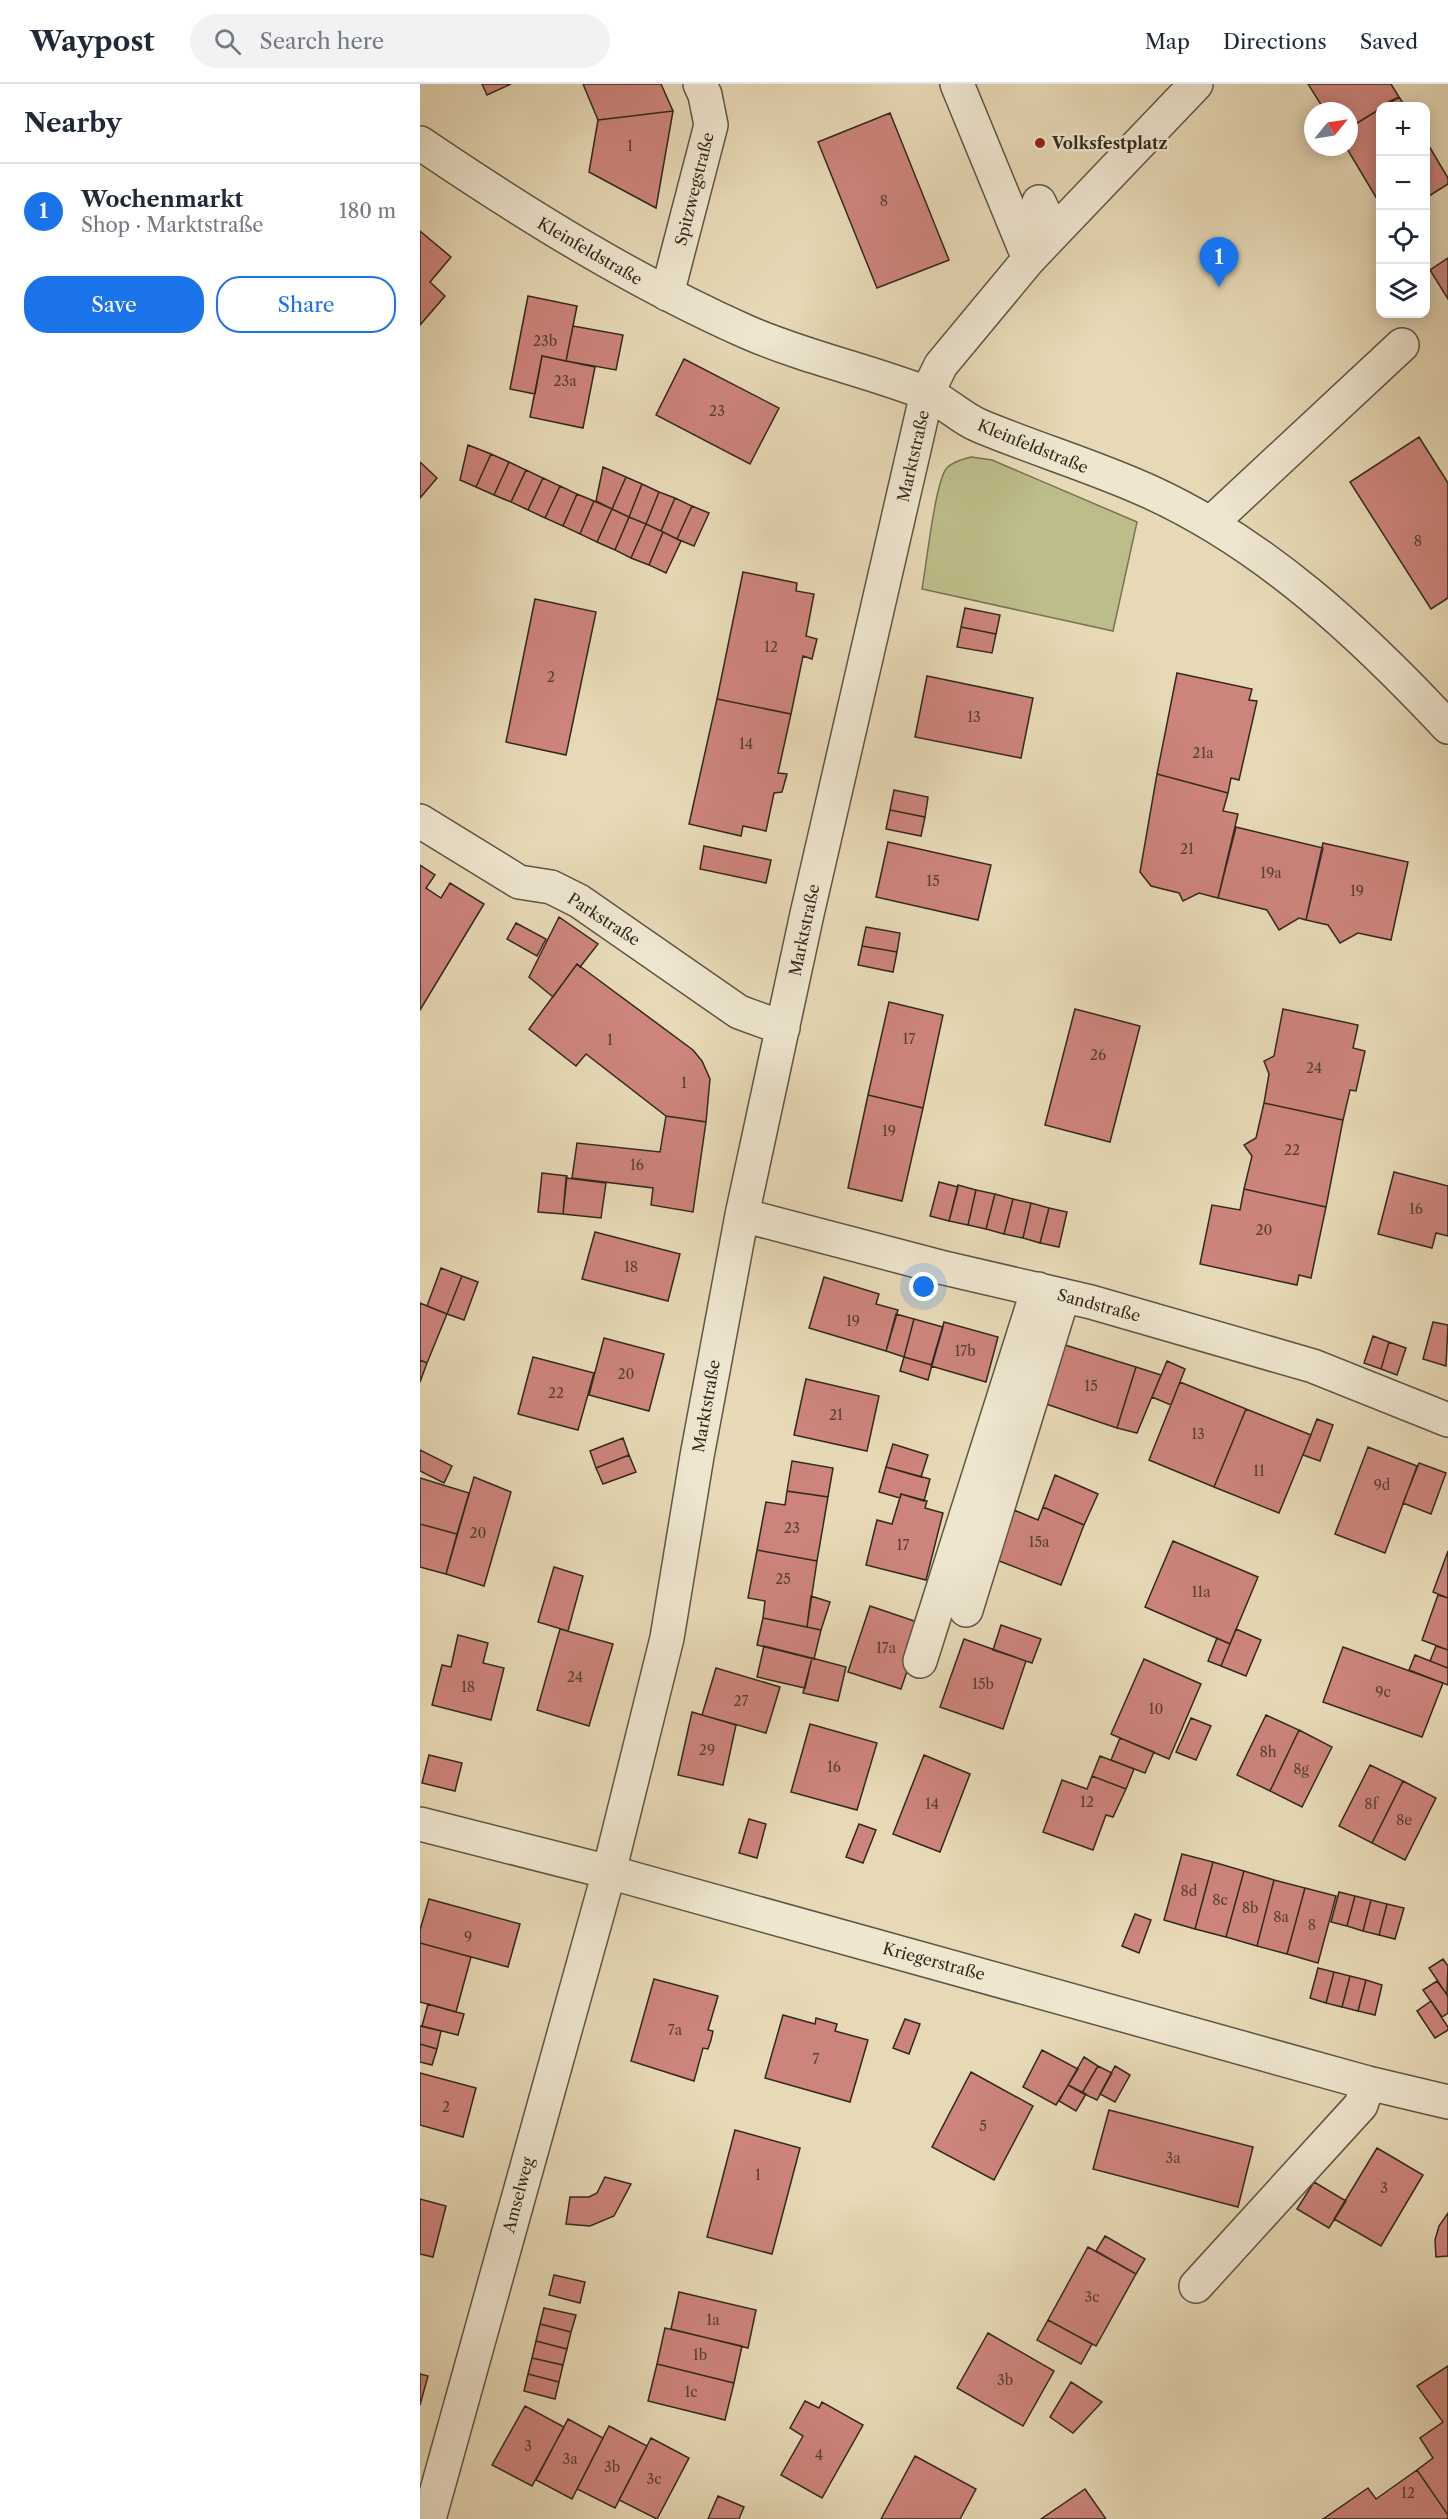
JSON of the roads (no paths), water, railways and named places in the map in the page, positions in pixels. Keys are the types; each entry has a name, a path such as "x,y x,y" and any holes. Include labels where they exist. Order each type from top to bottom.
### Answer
{"street":[{"name":"Spitzwegstraße","path":"667,294 711,125 705,95 700,84"},
{"path":"957,84 1029,259"},
{"name":"Marktstraße","path":"609,1872 667,1638 697,1456 742,1215 827,823 927,393 941,365 1029,259 1196,84"},
{"name":"Kleinfeldstraße","path":"420,143 535,219 667,294 750,333 927,393 975,424 1148,491 1211,524 1271,564 1319,602 1377,655 1448,727"},
{"path":"1039,202 1053,232"},
{"path":"1211,524 1402,345"},
{"name":"Parkstraße","path":"420,821 519,882 551,887 579,901 739,1012 783,1028"},
{"name":"Sandstraße","path":"742,1215 940,1267 1051,1292 1312,1366 1448,1420"},
{"path":"966,1610 1051,1292"},
{"path":"920,1661 1051,1292"},
{"name":"Kriegerstraße","path":"420,1824 609,1872 1368,2083 1448,2102"},
{"name":"Amselweg","path":"429,2519 609,1872"},
{"path":"1196,2286 1361,2105 1368,2083"}],"place":[{"name":"Volksfestplatz","path":"1040,143"},
{"name":"Wochenmarkt","path":"1219,287"}]}
